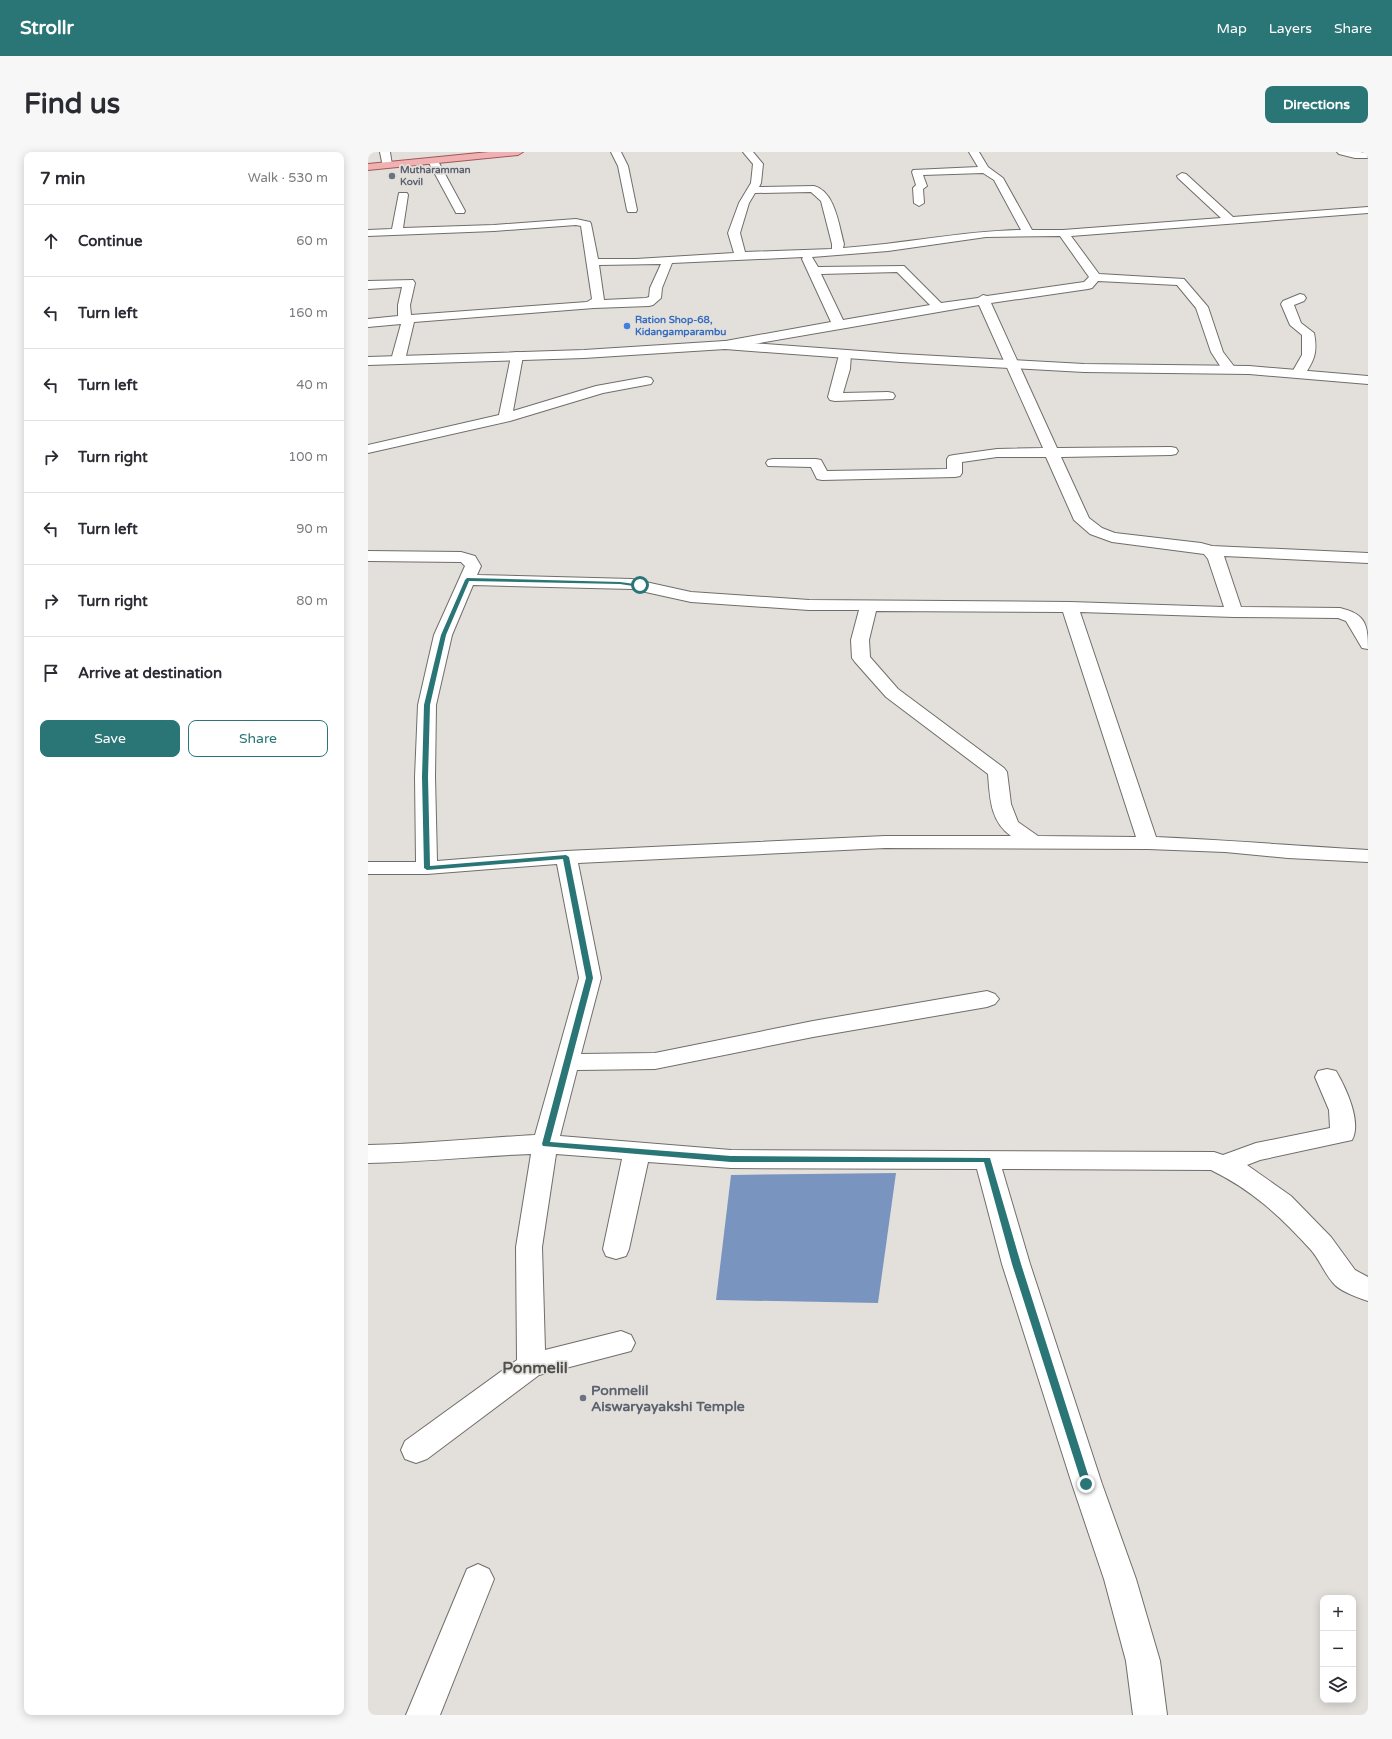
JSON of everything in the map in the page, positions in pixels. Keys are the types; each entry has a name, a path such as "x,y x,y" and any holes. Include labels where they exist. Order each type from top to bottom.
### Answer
{"main road":[{"path":"368,167 518,152"}],"street":[{"path":"385,152 387,165"},
{"path":"616,152 623,166 632,210"},
{"path":"740,256 734,233 744,203 756,182 758,164 748,152"},
{"path":"974,152 986,170 998,178 1029,234"},
{"path":"1342,152 1355,155 1368,155"},
{"path":"433,161 460,211"},
{"path":"919,203 918,188 922,186 917,172 986,170"},
{"path":"1182,176 1230,221"},
{"path":"752,190 814,189 822,197 826,198 838,244 837,252"},
{"path":"398,232 403,195"},
{"path":"593,262 837,252 888,248 973,236 1063,233 1368,210"},
{"path":"368,233 583,222 586,224 593,262 598,301 595,304"},
{"path":"1063,233 1095,277"},
{"path":"806,254 838,323"},
{"path":"368,323 595,304 649,302 655,298 656,288 668,260"},
{"path":"813,271 900,268 938,307"},
{"path":"368,361 584,354 725,344 838,323 983,299 1088,285 1095,277"},
{"path":"1095,277 1180,282 1202,307 1217,352 1229,369"},
{"path":"368,285 409,283 404,306 404,317 410,319"},
{"path":"1298,374 1310,355 1310,342 1308,333 1296,325 1287,304 1300,298"},
{"path":"983,299 1082,520 1096,531 1112,537 1201,548 1210,551 1368,558"},
{"path":"398,360 408,321 410,319"},
{"path":"725,344 845,354 1012,364 1084,368 1229,369 1368,380"},
{"path":"845,354 843,369 835,397 888,396"},
{"path":"505,418 517,356"},
{"path":"368,448 505,418 601,389 646,381"},
{"path":"773,463 816,463 822,476 955,473 954,459 997,454 1171,451"},
{"path":"1210,551 1216,557 1234,612"},
{"path":"368,556 461,557 469,559 473,566 443,635 427,705 425,777 427,868"},
{"path":"467,580 620,583 640,585 691,597 708,599 809,605 1070,607 1234,612 1340,613 1352,618 1368,644"},
{"path":"869,606 860,640 861,658 892,693 997,772 1001,804 1009,825 1032,842"},
{"path":"1070,607 1148,842"},
{"path":"368,868 427,868 566,857 885,842 1148,842 1368,856"},
{"path":"531,1366 530,1247 545,1144 590,978 566,857"},
{"path":"567,1062 655,1061 813,1029 987,999"},
{"path":"1225,1164 1256,1152 1343,1134 1341,1110 1327,1077"},
{"path":"368,1154 414,1153 475,1147 545,1144 731,1159 1214,1161 1225,1164 1242,1174 1282,1203 1322,1244 1345,1278 1368,1290"},
{"path":"616,1249 637,1151"},
{"path":"987,1160 1024,1287 1086,1484 1120,1579 1143,1660 1150,1715"},
{"path":"416,1450 531,1366 622,1343"},
{"path":"422,1715 478,1579"}],"water":[{"path":"896,1173 878,1303 716,1300 731,1175"}],"place":[{"name":"Mutharamman Kovil","path":"392,176"},
{"name":"Ration Shop-68, Kidangamparambu","path":"627,326"},
{"name":"Ponmelil Aiswaryayakshi Temple","path":"583,1398"}],"district":[{"name":"Ponmelil","path":"535,1368"}],"route":[{"path":"640,585 620,583 467,580 443,635 427,705 425,777 427,868 566,857 590,978 545,1144 731,1159 987,1160 1016,1264 1086,1484"}]}
